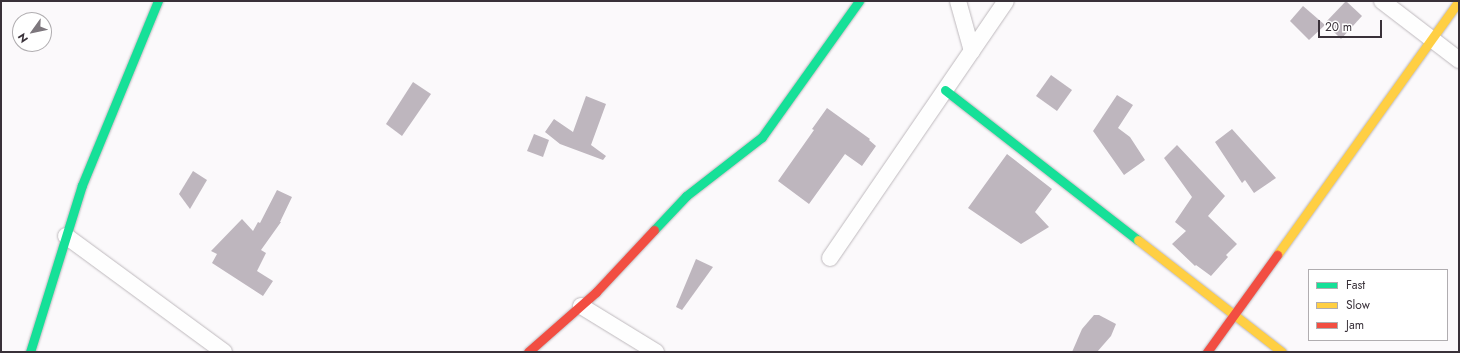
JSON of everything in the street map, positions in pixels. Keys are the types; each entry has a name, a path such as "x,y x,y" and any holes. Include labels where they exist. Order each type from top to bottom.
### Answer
{"street":[{"path":"30,352 82,185 158,1"},
{"path":"958,1 972,51"},
{"path":"830,258 1006,1"},
{"path":"1382,1 1459,60"},
{"path":"1208,352 1459,1"},
{"path":"528,352 596,292 686,196 762,137 856,2"},
{"path":"945,90 1282,352"},
{"path":"66,236 224,352"},
{"path":"581,306 656,352"}],"building":[{"path":"1346,1 1362,16 1341,39 1325,23"},
{"path":"1303,6 1325,25 1309,40 1290,21"},
{"path":"1051,75 1072,90 1057,111 1036,96"},
{"path":"413,82 431,94 402,136 386,124"},
{"path":"1117,95 1133,105 1118,128 1130,137 1145,160 1124,175 1093,131"},
{"path":"586,96 606,104 591,145 606,156 603,160 560,144 545,132 554,119 573,132"},
{"path":"827,108 870,139 869,140 876,146 862,166 845,154 809,204 778,181 814,130 812,129"},
{"path":"1232,129 1276,178 1254,193 1245,180 1242,183 1215,142"},
{"path":"534,134 549,140 543,157 527,151"},
{"path":"1177,145 1225,196 1208,216 1237,244 1226,255 1228,257 1211,276 1196,265 1195,266 1172,244 1186,231 1175,222 1192,197 1164,158"},
{"path":"1007,154 1052,189 1035,212 1049,227 1021,244 968,208"},
{"path":"193,171 207,180 190,209 179,194"},
{"path":"277,190 292,197 281,222 261,250 266,253 257,271 273,281 263,296 212,263 217,254 211,251 242,219 253,231 258,222 260,223"},
{"path":"696,259 713,267 682,310 676,307"},
{"path":"1094,315 1099,315 1116,324 1111,336 1097,352 1072,352 1082,329"}],"traffic: fast":[{"path":"30,352 82,185 158,1"},
{"path":"654,230 686,196 762,137 859,1"},
{"path":"945,90 1138,240"}],"traffic: slow":[{"path":"1277,255 1459,1"},
{"path":"1138,240 1282,352"}],"traffic: jam":[{"path":"528,352 596,292 654,230"},
{"path":"1207,352 1277,255"}]}
